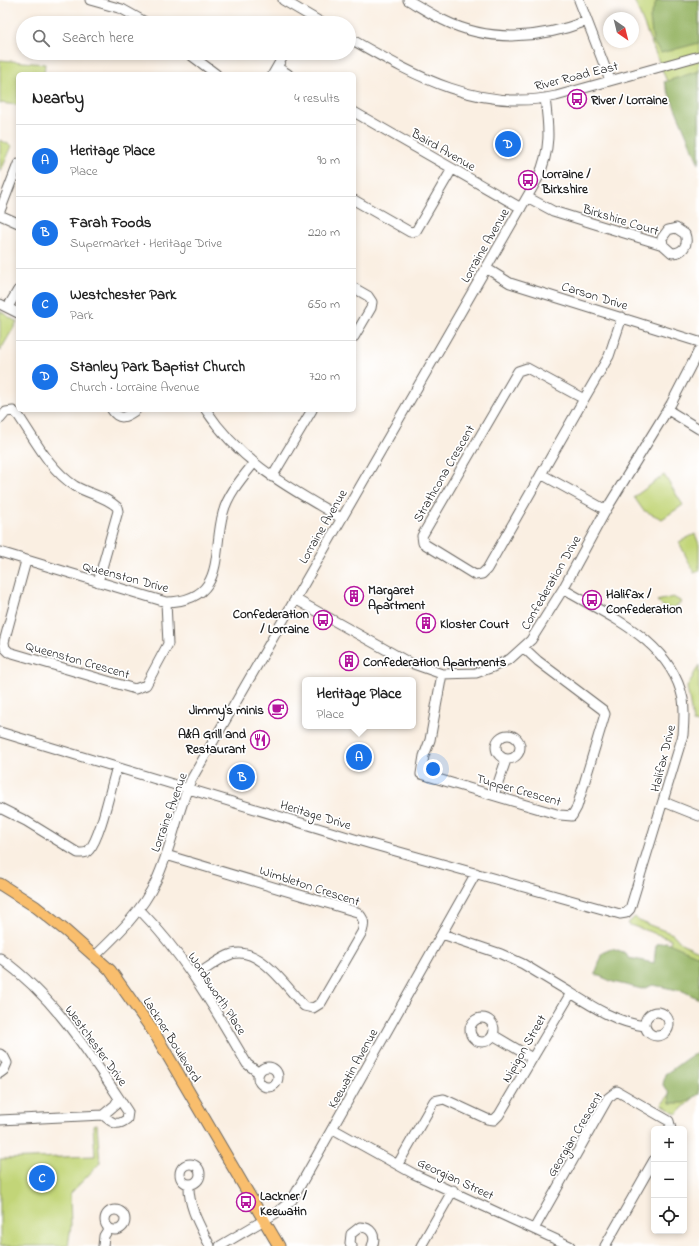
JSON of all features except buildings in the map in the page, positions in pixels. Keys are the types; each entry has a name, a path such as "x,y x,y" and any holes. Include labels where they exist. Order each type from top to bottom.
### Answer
{"main road":[{"name":"Lackner Boulevard","path":"0,884 36,907 110,970 155,1034 279,1246"}],"street":[{"path":"90,0 122,9 134,16"},
{"path":"283,0 302,16"},
{"path":"408,0 444,20 489,35 532,36 559,31 587,21"},
{"path":"579,0 610,80"},
{"name":"River Road East","path":"356,42 408,72 446,88 491,98 545,98 699,56"},
{"path":"197,60 213,72"},
{"path":"275,71 282,60"},
{"name":"Lorraine Avenue","path":"95,956 123,929 139,909 156,882 188,788 341,518 521,208 546,162 549,133 545,98"},
{"name":"Baird Avenue","path":"356,113 521,208"},
{"path":"0,211 16,169"},
{"path":"356,201 410,232 416,231 452,169"},
{"name":"Birkshire Court","path":"527,197 553,211 663,245"},
{"path":"0,215 16,222"},
{"name":"Carson Drive","path":"486,268 510,283 699,342"},
{"path":"356,289 368,296 372,302 371,308 356,334"},
{"path":"16,292 4,306 16,312"},
{"name":"Strathcona Crescent","path":"584,400 527,368 518,371 421,540 425,546 475,575 482,574 488,569 609,356 622,317"},
{"name":"Confederation Drive","path":"295,599 408,662 442,674 458,674 484,670 510,659 524,648 531,640 563,589 606,510 668,410 699,350"},
{"path":"668,410 699,429"},
{"path":"0,419 6,412 13,411 18,415 48,461 58,473 76,487 117,507 118,511 98,582"},
{"path":"113,412 120,418 125,417 133,412"},
{"path":"208,412 231,442 254,464 272,477 341,518"},
{"path":"272,477 311,412"},
{"name":"Queenston Drive","path":"0,552 26,562 166,602 187,598 203,590 210,582 215,568 223,512 235,488 254,464"},
{"path":"542,474 606,510"},
{"name":"Queenston Crescent","path":"26,562 4,642 5,648 9,652 128,687 141,689 146,685 164,652 168,635 166,602"},
{"name":"Halifax Drive","path":"563,589 641,635 662,655 677,682 684,711 683,736 630,909 626,913"},
{"name":"Tupper Crescent","path":"442,674 430,740 424,756 421,774 560,815 572,816 577,807 606,718 604,710 524,648"},
{"name":"Heritage Drive","path":"0,732 117,766 371,844 620,914 626,913"},
{"path":"494,796 506,760"},
{"path":"0,808 26,821 78,853 84,854 90,850 97,835 117,766"},
{"path":"664,802 699,816"},
{"name":"Wimbleton Crescent","path":"166,855 357,912 363,917 364,925 362,932 321,1003 312,1008 304,1006 264,963 255,956 246,953 235,953 227,956 195,976"},
{"name":"Keewatin Avenue","path":"220,1246 264,1220 292,1200 476,873"},
{"name":"Wordsworth Place","path":"139,909 157,928 195,976 247,1064 259,1073"},
{"path":"442,934 501,954 523,964 599,1010 634,1025 645,1026"},
{"name":"Westchester Drive","path":"0,958 36,989 60,1013 90,1052 128,1112 127,1118 121,1123 116,1124 110,1122 103,1115"},
{"name":"Nipigon Street","path":"398,1164 434,1100 444,1099 487,1120 494,1120 499,1115 570,993"},
{"path":"493,1035 532,1058"},
{"path":"0,1054 4,1057 7,1063 4,1070 0,1073"},
{"name":"Georgian Crescent","path":"534,1229 608,1098 616,1091 669,1121 670,1126"},
{"name":"Westchester Drive","path":"0,1120 103,1115 114,1106 119,1098"},
{"name":"Georgian Street","path":"333,1129 414,1174 453,1190 570,1246"},
{"path":"605,1246 653,1162"},
{"path":"189,1184 189,1197 198,1225 210,1246"},
{"path":"421,1246 453,1190"},
{"path":"352,1246 350,1243 351,1234 360,1227 368,1228 373,1233 374,1240 372,1246"},
{"path":"103,1246 104,1236 109,1228"}],"green space":[{"path":"634,0 699,0 699,161 639,12"},
{"path":"657,0 699,0 699,43 661,53 653,42 650,18"},
{"path":"0,60 45,64 44,72 16,72 16,105 0,103"},
{"path":"699,71 699,164 664,82"},
{"path":"0,140 12,146 0,173"},
{"path":"0,311 16,321 16,324 0,351"},
{"path":"664,475 683,505 662,519 643,510 634,497"},
{"path":"695,534 699,544 699,571 694,573 679,542"},
{"path":"673,597 682,602 674,608 665,608 657,601"},
{"path":"699,665 699,723 693,722 687,687"},
{"path":"635,917 639,921 673,934 681,943 699,951 699,994 658,980 671,939 627,924"},
{"path":"666,942 699,956 699,999 683,991 653,985 642,989 613,982 595,974 603,953 612,949 626,954 629,958 654,963 656,944"},
{"path":"699,1052 699,1094 684,1103 670,1103 669,1093 663,1085 665,1074"},
{"path":"679,1083 699,1093 676,1114 662,1104"},
{"path":"97,1124 100,1163 70,1194 71,1226 68,1246 0,1246 0,1159 95,1156 93,1125"}],"place":[{"name":"River / Lorraine","path":"577,99"},
{"name":"Stanley Park Baptist Church","path":"508,144"},
{"name":"Lorraine / Birkshire","path":"528,180"},
{"name":"Margaret Apartment","path":"354,596"},
{"name":"Halifax / Confederation","path":"592,600"},
{"name":"Confederation / Lorraine","path":"323,620"},
{"name":"Kloster Court","path":"426,623"},
{"name":"Confederation Apartments","path":"349,661"},
{"name":"Jimmy's minis","path":"278,709"},
{"name":"A&A Grill and Restaurant","path":"260,740"},
{"name":"Heritage Place","path":"359,757"},
{"name":"Farah Foods","path":"242,777"},
{"name":"Westchester Park","path":"42,1178"},
{"name":"Lackner / Keewatin","path":"246,1202"}]}
